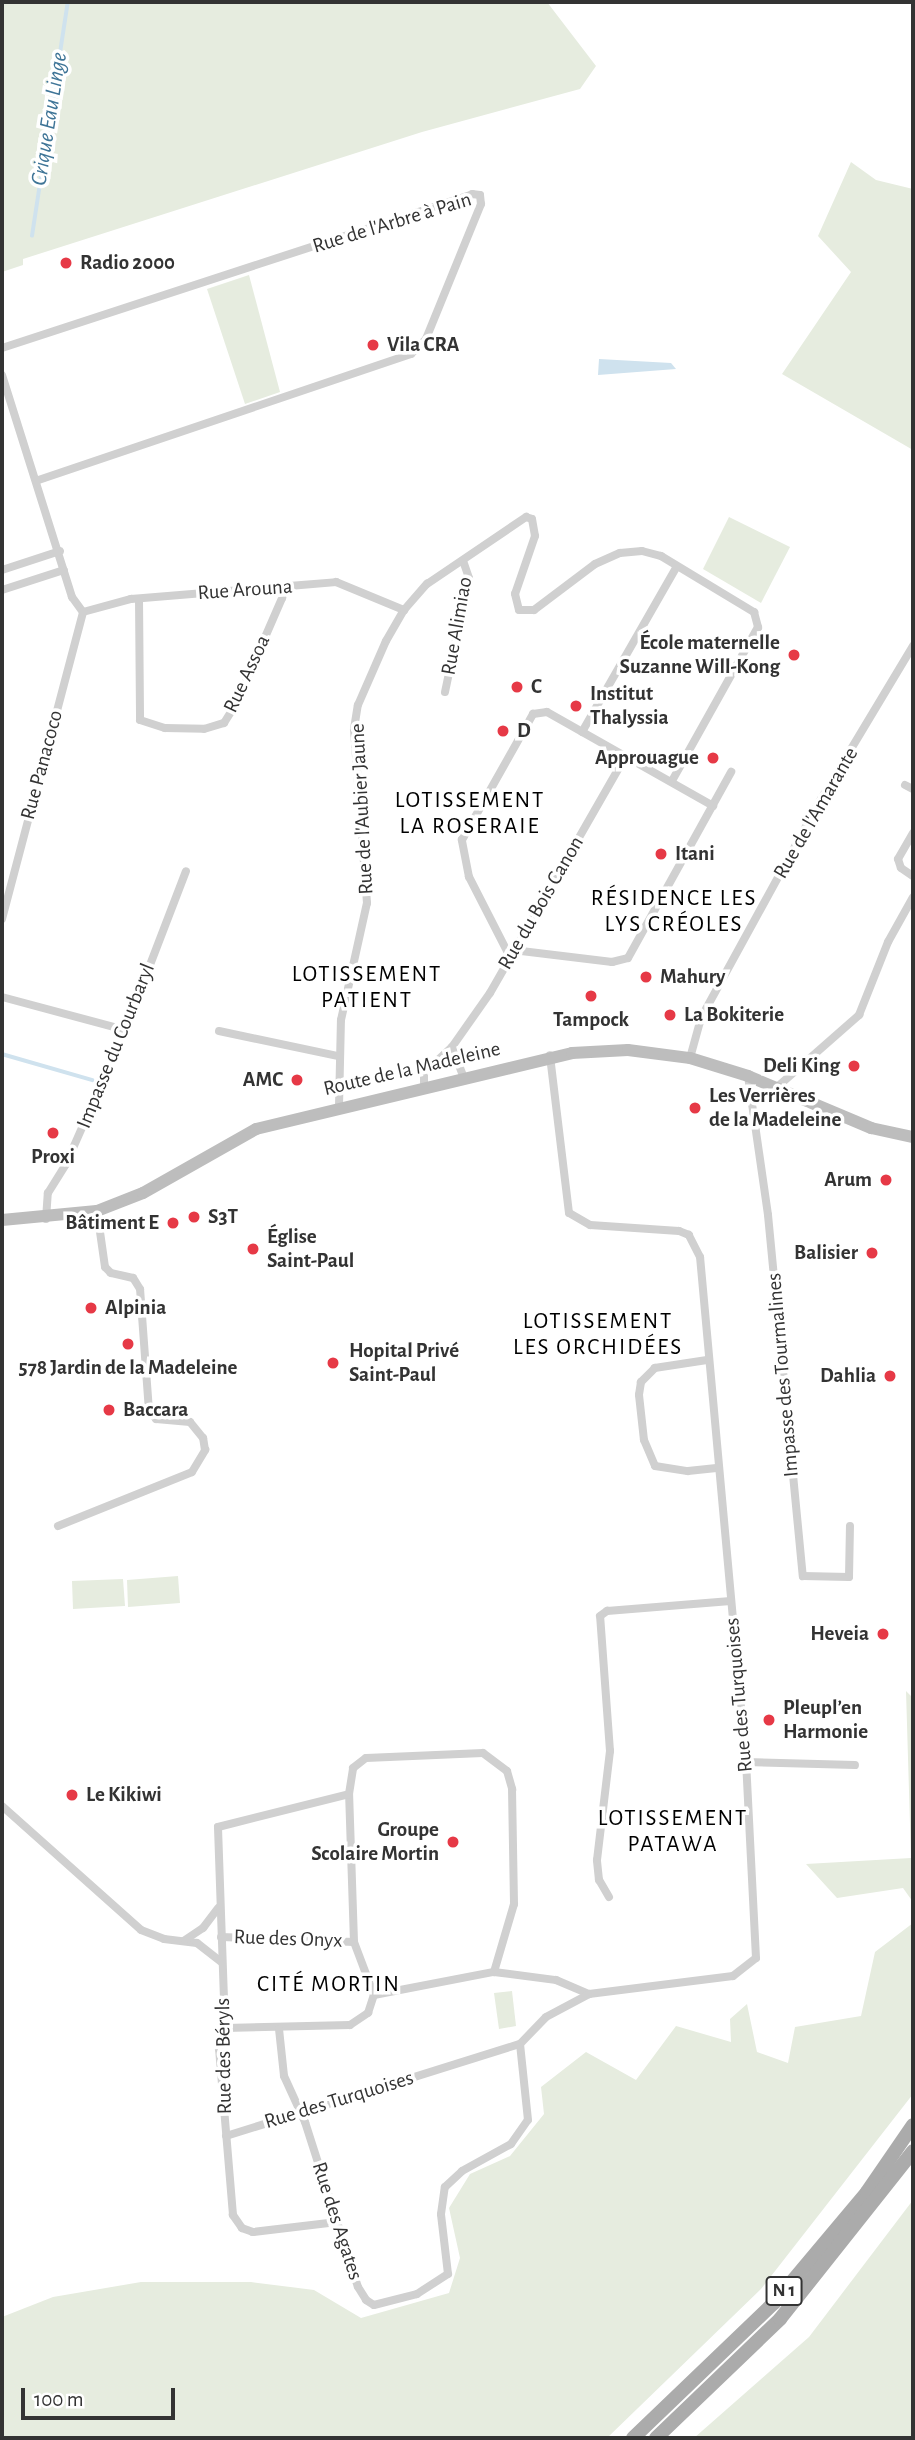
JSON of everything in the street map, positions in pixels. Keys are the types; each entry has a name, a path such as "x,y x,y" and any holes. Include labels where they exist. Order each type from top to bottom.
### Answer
{"main road":[{"name":"Route de la Madeleine","path":"2,1220 46,1220 97,1212 143,1193 256,1129 550,1055 628,1050 690,1058 747,1076 843,1116 913,1137"},
{"name":"Route de la Madeleine","path":"843,1116 913,1129"},
{"name":"N 1","path":"633,2438 774,2303 867,2192 913,2125"},
{"name":"N 1","path":"656,2438 780,2319 913,2151"}],"street":[{"name":"Rue de l'Arbre à Pain","path":"2,348 472,194 480,195 481,204 426,339 414,352 38,480"},
{"path":"2,375 38,480 72,597 83,612"},
{"name":"Rue de l'Aubier Jaune","path":"339,1106 338,1056 367,903 354,729 368,679 404,610 427,584 463,561 516,519 532,519 535,536 515,594 515,604 526,612 567,581 620,553 642,551 677,566 754,612 758,627 672,781"},
{"path":"2,570 60,551"},
{"name":"Rue Alimiao","path":"445,692 469,578 463,561"},
{"path":"582,732 677,566"},
{"path":"2,590 64,570"},
{"name":"Rue Arouna","path":"83,612 139,598 343,582 404,610"},
{"name":"Rue Assoa","path":"139,598 140,720 165,728 204,729 224,723 236,704 282,598 282,587"},
{"name":"Rue Panacoco","path":"2,919 83,612"},
{"name":"Rue de l'Amarante","path":"690,1058 708,1006 821,799 913,646"},
{"path":"713,806 547,712 531,716 462,840 469,877 511,953 612,962 628,958 713,806 731,772"},
{"name":"Rue du Bois Canon","path":"424,1088 424,1073 452,1047 490,993 626,756"},
{"path":"913,834 898,859 901,868 913,876"},
{"name":"Impasse du Courbaryl","path":"46,1220 48,1193 66,1164 125,1030 186,870"},
{"path":"776,1088 859,1015 888,942 913,897"},
{"path":"2,997 125,1030"},
{"path":"219,1031 338,1056"},
{"path":"452,1047 464,1078"},
{"name":"Rue des Turquoises","path":"226,2136 520,2044 546,2017 589,1994 733,1976 753,1963 757,1954 746,1762 707,1360 700,1257 688,1235 590,1225 569,1213 550,1055"},
{"name":"Impasse des Tourmalines","path":"747,1076 768,1215 803,1576 849,1577 850,1526"},
{"path":"58,1525 192,1472 205,1450 203,1438 190,1422 156,1419 149,1411 140,1289 131,1276 111,1273 105,1267 97,1212"},
{"path":"707,1360 649,1371 639,1387 640,1406 647,1453 656,1466 670,1471 719,1468"},
{"path":"610,1897 599,1880 597,1860 610,1751 599,1618 607,1611 731,1601"},
{"path":"225,2028 279,2029 355,2024 368,2013 374,1995 354,1942 349,1794 353,1768 366,1758 483,1753 502,1764 512,1789 514,1904 494,1972"},
{"path":"746,1762 855,1765"},
{"name":"Rue des Béryls","path":"337,2222 253,2232 242,2228 232,2208 219,2049 225,2028 222,1937 218,1908 218,1826 349,1794"},
{"path":"2,1806 141,1930 164,1939 185,1940 221,1962"},
{"path":"185,1940 203,1928 218,1908"},
{"name":"Rue des Onyx","path":"222,1937 354,1942"},
{"path":"374,1995 494,1972 556,1980 589,1994"},
{"name":"Rue des Agates","path":"279,2029 282,2069 301,2111 358,2287 370,2304 407,2298 442,2282 450,2263 441,2214 445,2187 462,2171 510,2144 526,2126 530,2106 520,2044"}],"shaded area":[{"path":"2,2 547,2 596,66 580,89 422,132 23,259 23,265 2,272"},
{"path":"851,162 876,180 913,189 913,450 782,374 851,272 818,236"},
{"path":"249,275 280,392 245,404 207,289"},
{"path":"729,517 790,547 761,603 703,569"},
{"path":"178,1576 180,1603 128,1607 127,1580"},
{"path":"123,1579 125,1606 73,1609 72,1581"},
{"path":"906,1691 913,1698 913,1902 903,1888 837,1898 806,1864 911,1858"},
{"path":"913,1923 913,2094 761,2289 607,2438 2,2438 2,2317 53,2297 141,2282 251,2282 314,2290 361,2318 449,2293 460,2258 449,2208 470,2174 510,2156 544,2114 541,2087 586,2052 636,2080 676,2026 731,2042 730,2019 747,2004 757,2052 788,2063 795,2027 861,2016 875,1952"},
{"path":"512,1991 516,2026 499,2029 494,1993"},
{"path":"913,2200 913,2438 694,2438 809,2337"}],"water":[{"path":"599,359 671,363 676,369 598,375"}],"waterway":[{"name":"Crique Eau Linge","path":"32,236 68,2"},
{"path":"2,1054 92,1080"}],"place":[{"name":"Radio 2000","path":"66,263"},
{"name":"Vila CRA","path":"373,345"},
{"name":"École maternelle Suzanne Will-Kong","path":"794,655"},
{"name":"C","path":"517,687"},
{"name":"Institut Thalyssia","path":"576,706"},
{"name":"D","path":"503,731"},
{"name":"Approuague","path":"713,758"},
{"name":"Itani","path":"661,854"},
{"name":"Mahury","path":"646,977"},
{"name":"Tampock","path":"591,996"},
{"name":"La Bokiterie","path":"670,1015"},
{"name":"Deli King","path":"854,1066"},
{"name":"AMC","path":"297,1080"},
{"name":"Les Verrières de la Madeleine","path":"695,1108"},
{"name":"Proxi","path":"53,1133"},
{"name":"Arum","path":"886,1180"},
{"name":"S3T","path":"194,1217"},
{"name":"Bâtiment E","path":"173,1223"},
{"name":"Église Saint-Paul","path":"253,1249"},
{"name":"Balisier","path":"872,1253"},
{"name":"Alpinia","path":"91,1308"},
{"name":"578 Jardin de la Madeleine","path":"128,1344"},
{"name":"Hopital Privé Saint-Paul","path":"333,1363"},
{"name":"Dahlia","path":"890,1376"},
{"name":"Baccara","path":"109,1410"},
{"name":"Heveia","path":"883,1634"},
{"name":"Pleupl’en Harmonie","path":"769,1720"},
{"name":"Le Kikiwi","path":"72,1795"},
{"name":"Groupe Scolaire Mortin","path":"453,1842"}],"district":[{"name":"LOTISSEMENT LA ROSERAIE","path":"470,814"},
{"name":"RÉSIDENCE LES LYS CRÉOLES","path":"674,912"},
{"name":"LOTISSEMENT PATIENT","path":"367,988"},
{"name":"LOTISSEMENT LES ORCHIDÉES","path":"598,1335"},
{"name":"LOTISSEMENT PATAWA","path":"673,1832"},
{"name":"CITÉ MORTIN","path":"329,1985"}]}
